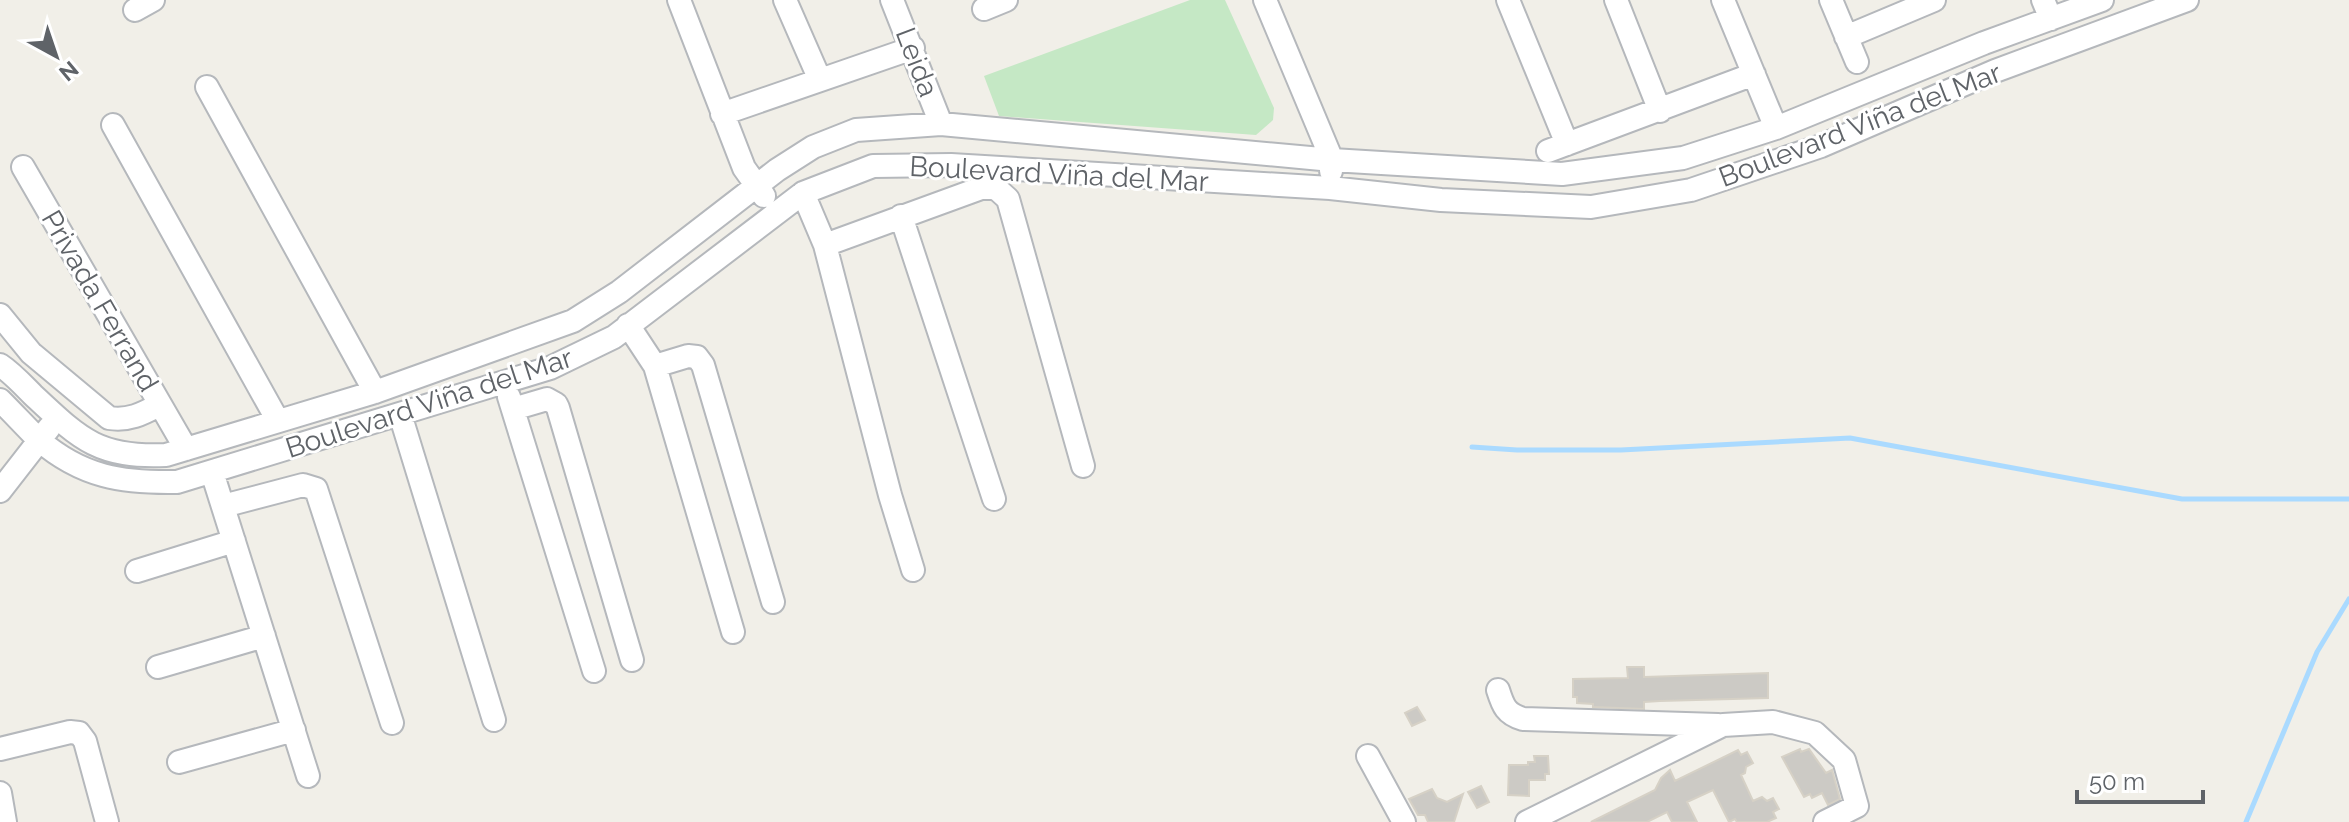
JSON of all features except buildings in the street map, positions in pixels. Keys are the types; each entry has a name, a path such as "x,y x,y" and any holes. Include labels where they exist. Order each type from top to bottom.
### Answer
{"street":[{"path":"679,0 744,168 777,211"},
{"path":"785,0 820,80"},
{"name":"Leida","path":"892,0 941,124"},
{"path":"984,9 1006,0"},
{"path":"1265,0 1332,160 1330,188"},
{"path":"1508,0 1558,147 1754,74"},
{"path":"1616,0 1660,111"},
{"path":"1723,0 1776,128"},
{"path":"1831,0 1857,62"},
{"path":"1846,37 1933,0"},
{"name":"Boulevard Viña del Mar","path":"0,365 81,439 116,453 166,455 182,442 278,421 375,392 573,321 619,292 756,186 813,147 856,130 941,124 1332,160 1562,174 1683,158 1776,128 1984,43 2047,9 2102,0"},
{"name":"Boulevard Viña del Mar","path":"0,400 39,439 75,465 105,478 137,483 177,482 550,368 586,352 614,337 803,193 873,166 951,165 1330,188 1441,200 1591,207 1677,193 1821,146 1995,71 2187,0"},
{"path":"1984,43 1995,71"},
{"path":"722,114 913,48"},
{"path":"207,87 375,392"},
{"path":"113,125 278,421"},
{"name":"Privada Ferrand","path":"23,167 182,442"},
{"path":"825,245 984,187 997,189 1008,199 1083,466"},
{"path":"803,193 825,245 890,495 913,570"},
{"path":"901,216 994,499"},
{"path":"0,315 31,353 109,418 122,420 138,416 159,405"},
{"path":"628,325 655,366 733,632"},
{"path":"655,366 688,356 697,357 703,365 773,602"},
{"path":"505,382 594,671"},
{"path":"513,409 547,399 558,408 632,660"},
{"path":"400,414 494,720"},
{"path":"0,491 58,419"},
{"path":"212,472 308,776"},
{"path":"223,506 303,485 316,489 392,723"},
{"path":"137,571 234,541"},
{"path":"158,667 264,636"},
{"path":"1498,690 1504,709 1512,716 1523,719 1723,725 1773,722 1815,733 1844,760 1855,814 1825,822"},
{"path":"1527,822 1723,725"},
{"path":"179,762 294,730"},
{"path":"0,749 70,732 79,733 85,741 107,822"},
{"path":"1368,756 1404,822"},
{"path":"0,793 5,822"}],"green space":[{"path":"1190,0 1225,0 1274,108 1273,120 1256,135 999,116 984,76"}],"waterway":[{"path":"1472,447 1621,450 1850,438 2182,499 2349,499"},
{"path":"2246,822 2317,652 2349,599"}]}
